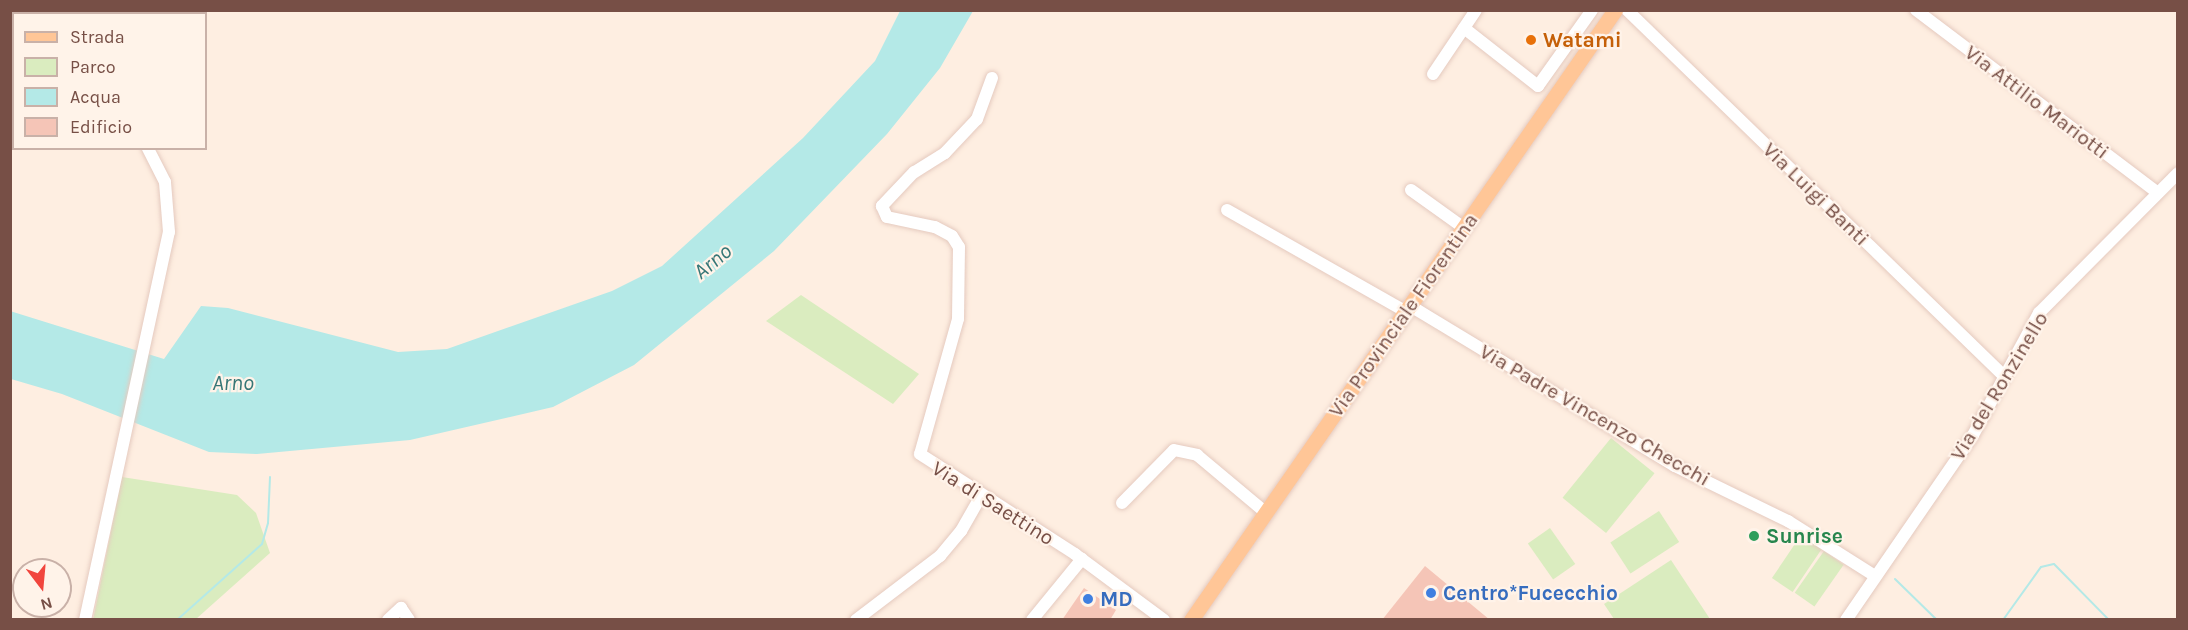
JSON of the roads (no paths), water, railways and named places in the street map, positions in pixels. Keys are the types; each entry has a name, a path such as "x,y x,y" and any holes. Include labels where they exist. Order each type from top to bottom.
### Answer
{"main road":[{"name":"Via Provinciale Fiorentina","path":"1191,620 1615,10"}],"street":[{"path":"1433,74 1476,10"},
{"path":"1538,86 1592,10"},
{"name":"Via Luigi Banti","path":"1627,10 2005,377"},
{"name":"Via Attilio Mariotti","path":"1916,10 2158,193"},
{"path":"1464,28 1554,98"},
{"name":"Via di Saettino","path":"992,78 977,119 945,153 914,172 882,206 887,216 935,228 952,236 959,247 958,319 919,450 934,467 1082,559 1164,620"},
{"path":"85,620 117,459 164,258 170,207 162,173 149,150"},
{"name":"Via del Ronzinello","path":"1846,620 1973,435 2039,313 2178,173"},
{"path":"1411,190 1464,228"},
{"name":"Via Padre Vincenzo Checchi","path":"1227,210 1407,308 1675,466 1788,521 1875,576"},
{"path":"1122,503 1174,450 1197,455 1266,512"},
{"path":"856,620 940,556 981,496"},
{"path":"1032,620 1082,559"},
{"path":"388,620 401,608 410,620"}],"water":[{"name":"Arno","path":"900,11 973,11 940,68 887,134 774,251 634,365 553,407 410,440 257,454 209,452 62,394 11,379 10,311 164,359 201,306 228,308 398,352 447,349 612,291 662,266 803,138 875,61"}],"waterway":[{"path":"177,620 262,544 268,523 270,477"},
{"path":"2003,620 2041,567 2054,564 2109,620"},
{"path":"1895,579 1937,620"}],"place":[{"name":"Watami","path":"1531,40"},
{"name":"Sunrise","path":"1754,536"},
{"name":"Centro*Fucecchio","path":"1431,593"},
{"name":"MD","path":"1088,599"}]}
